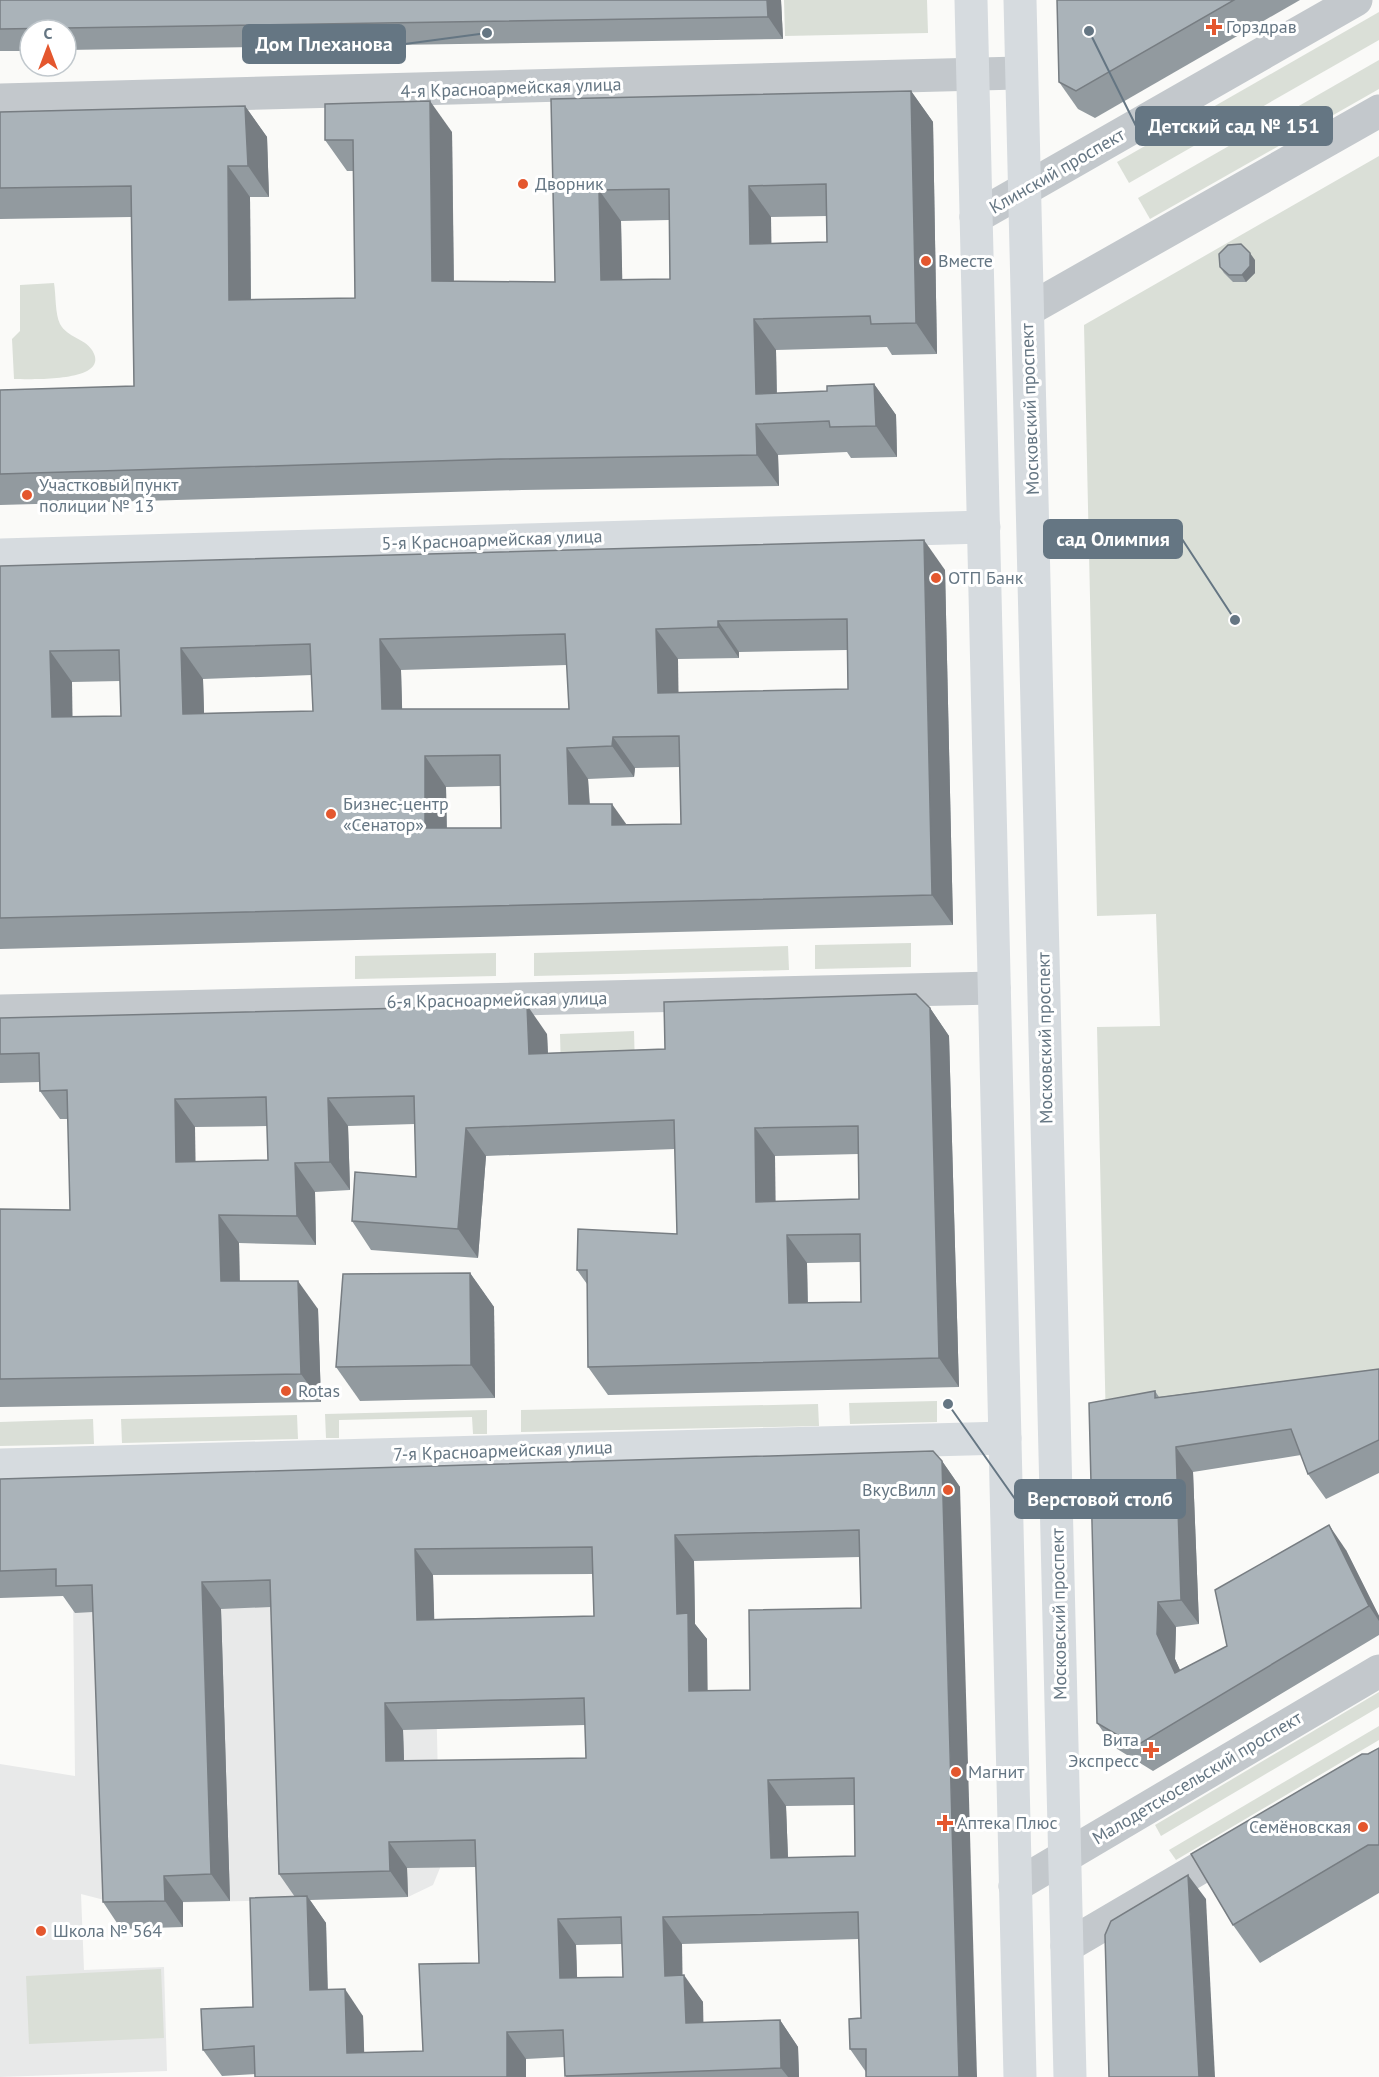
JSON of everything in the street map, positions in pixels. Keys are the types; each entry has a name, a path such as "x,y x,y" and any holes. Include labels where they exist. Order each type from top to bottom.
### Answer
{"main road":[{"path":"971,0 1020,2077"},
{"name":"Московский проспект","path":"1020,0 1070,2077"},
{"name":"5-я Красноармейская улица","path":"0,555 984,527"},
{"name":"7-я Красноармейская улица","path":"0,1465 1005,1438"}],"street":[{"name":"Клинский проспект","path":"976,217 1356,0"},
{"name":"4-я Красноармейская улица","path":"0,100 1021,73"},
{"path":"1028,310 1379,111"},
{"name":"6-я Красноармейская улица","path":"0,1011 994,988"},
{"name":"Малодетскосельский проспект","path":"1016,1886 1379,1671"},
{"path":"1067,1946 1267,1828"}],"shaded area":[{"path":"784,0 927,0 928,33 785,36"},
{"path":"1379,12 1379,40 1129,183 1117,162"},
{"path":"1379,60 1379,89 1150,219 1138,198"},
{"path":"1379,156 1379,1388 1106,1428 1097,1027 1160,1026 1156,914 1097,916 1084,325"},
{"path":"54,283 56,310 60,324 63,329 89,346 95,361 91,368 81,374 51,379 14,379 12,339 20,331 20,285"},
{"path":"911,943 911,967 815,969 815,945"},
{"path":"788,946 789,970 534,976 534,953"},
{"path":"496,953 496,976 355,979 355,956"},
{"path":"634,1031 635,1069 561,1071 560,1034"},
{"path":"937,1401 937,1422 850,1424 849,1403"},
{"path":"818,1404 819,1426 521,1432 521,1410"},
{"path":"487,1410 487,1434 473,1434 472,1417 339,1420 339,1438 326,1438 325,1414"},
{"path":"297,1415 298,1439 122,1443 121,1419"},
{"path":"93,1419 94,1444 0,1446 0,1422"},
{"path":"72,1504 434,1602 440,1868 433,1885 408,1897 120,1904 81,1894 84,1970 164,1967 167,2071 0,2077 0,1764 75,1776"},
{"path":"1379,1692 1379,1707 1161,1836 1155,1825"},
{"path":"1379,1726 1379,1740 1176,1860 1169,1850"},
{"path":"161,1969 164,2038 29,2044 26,1976"}],"building":[{"path":"0,0 767,0 768,17 78,28 78,18 18,18 18,29 0,29"},
{"path":"1057,0 1234,0 1076,91 1059,82"},
{"path":"911,91 916,323 871,324 870,316 754,319 756,394 827,391 827,386 874,384 876,426 830,427 829,421 756,424 757,455 500,459 0,474 0,390 134,386 131,186 0,188 0,112 245,106 248,166 228,166 229,300 355,298 353,140 325,140 325,104 430,101 432,281 555,282 551,99","holes":["826,184 827,242 750,244 749,186","669,189 670,279 601,280 599,190"]},
{"path":"1241,244 1250,253 1250,266 1242,275 1229,275 1220,267 1219,254 1228,245"},
{"path":"924,540 932,895 0,918 0,566","holes":["847,619 848,689 658,693 656,629 718,627 718,621","565,634 569,709 382,709 380,639","310,644 313,711 183,714 181,648","119,650 121,716 52,717 50,651","679,736 681,824 612,825 612,804 569,804 567,748 612,746 613,737","500,755 501,828 425,828 425,756"]},
{"path":"916,994 930,1008 939,1358 588,1367 587,1270 577,1270 578,1229 677,1234 674,1120 466,1128 458,1229 352,1221 355,1172 416,1177 414,1096 369,1097 328,1098 330,1162 295,1163 297,1216 219,1215 221,1281 298,1281 301,1374 0,1379 0,1209 70,1210 67,1090 40,1091 39,1053 0,1054 0,1018 527,1005 529,1054 665,1049 664,1002","holes":["266,1097 268,1160 176,1162 175,1099","858,1126 859,1199 756,1202 755,1128","860,1234 861,1302 789,1303 787,1235"]},
{"path":"470,1273 471,1365 336,1367 343,1274"},
{"path":"1379,1369 1379,1440 1308,1474 1291,1429 1176,1447 1181,1600 1158,1602 1157,1634 1175,1673 1227,1646 1215,1590 1329,1525 1369,1606 1136,1746 1097,1723 1089,1403 1155,1391 1155,1398"},
{"path":"933,1451 942,1461 959,2077 866,2077 866,2049 850,2049 849,2019 861,2018 858,1912 663,1917 665,1976 684,1975 686,2023 780,2020 781,2068 565,2076 563,2030 507,2032 507,2077 255,2077 254,2046 203,2050 201,2009 253,2007 250,1898 307,1896 310,1990 345,1989 347,2053 423,2051 419,1964 479,1963 475,1840 389,1842 390,1871 279,1874 270,1580 202,1582 211,1874 164,1876 165,1901 103,1902 92,1585 56,1586 56,1569 0,1571 0,1479","holes":["859,1530 861,1608 749,1610 750,1690 689,1691 688,1613 677,1614 675,1535","592,1547 594,1616 417,1620 415,1549","584,1698 586,1758 386,1761 385,1703","854,1778 855,1856 771,1858 768,1780","621,1917 623,1977 560,1978 558,1919"]},
{"path":"1379,1748 1379,1845 1368,1845 1233,1925 1191,1854 1362,1754 1368,1754"},
{"path":"1188,1875 1199,2077 1109,2077 1105,1935 1111,1921"}],"place":[{"name":"Горздрав","path":"1214,27"},
{"name":"Детский сад № 151","path":"1089,31"},
{"name":"Дом Плеханова","path":"487,33"},
{"name":"Дворник","path":"523,184"},
{"name":"Вместе","path":"926,261"},
{"name":"Участковый пункт полиции № 13","path":"27,495"},
{"name":"ОТП Банк","path":"936,578"},
{"name":"сад Олимпия","path":"1235,620"},
{"name":"Бизнес-центр «Сенатор»","path":"331,814"},
{"name":"Rotas","path":"286,1391"},
{"name":"Верстовой столб","path":"948,1404"},
{"name":"ВкусВилл","path":"948,1490"},
{"name":"Вита Экспресс","path":"1151,1750"},
{"name":"Магнит","path":"956,1772"},
{"name":"Аптека Плюс","path":"945,1823"},
{"name":"Семёновская","path":"1363,1827"},
{"name":"Школа № 564","path":"41,1931"}]}
